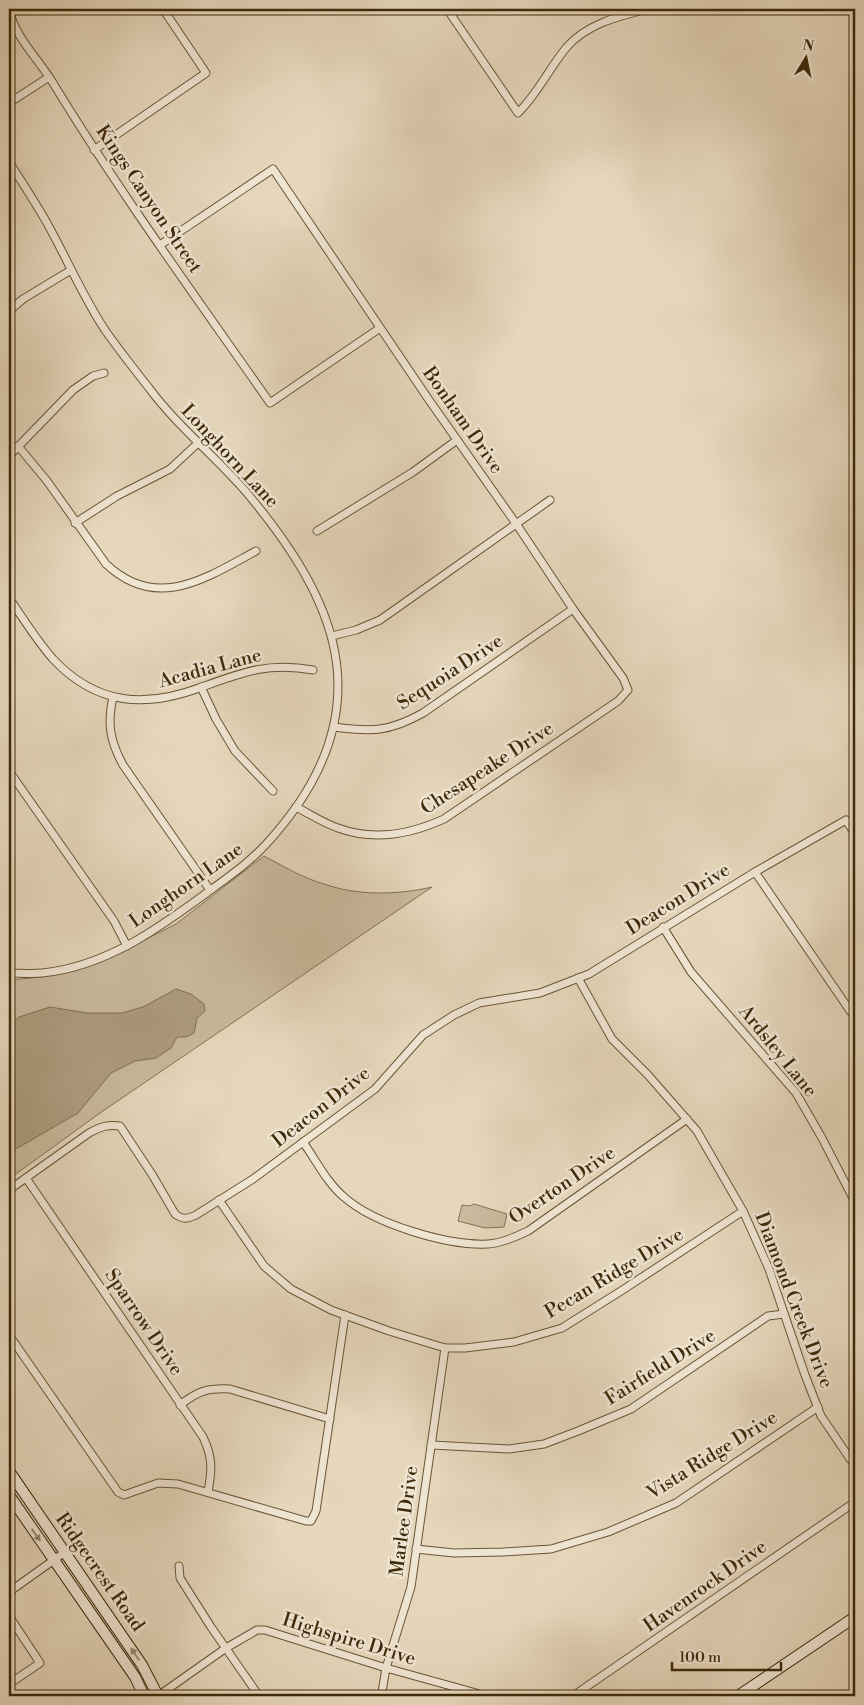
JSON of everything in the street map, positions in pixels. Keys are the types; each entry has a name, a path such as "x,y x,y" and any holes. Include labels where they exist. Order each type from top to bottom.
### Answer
{"main road":[{"name":"Ridgecrest Road","path":"9,1471 142,1665 158,1696"},
{"name":"Ridgecrest Road","path":"9,1495 135,1677 144,1696"},
{"path":"738,1696 855,1617"}],"street":[{"name":"Kings Canyon Street","path":"9,9 14,28 50,76 94,150 270,403 380,328"},
{"path":"94,150 206,73 163,9"},
{"path":"447,9 518,112 530,100 565,50 576,38 614,17 648,9"},
{"path":"9,103 50,76"},
{"name":"Longhorn Lane","path":"9,162 47,223 71,270 105,329 167,412 244,490 282,539 317,596 332,636 339,680 334,727 330,745 323,761 310,786 282,827 249,863 159,928 127,946 89,963 43,973 9,974"},
{"name":"Bonham Drive","path":"160,245 273,169 457,440 623,678 628,690"},
{"path":"9,311 23,299 71,270"},
{"path":"9,456 73,390 94,376 104,373"},
{"path":"317,531 413,472 457,440"},
{"path":"75,523 117,496 170,469 198,443"},
{"path":"18,446 47,481 96,553 117,575 134,583 153,588 174,589 206,578 256,551"},
{"path":"332,636 356,630 380,620 550,500"},
{"name":"Acadia Lane","path":"9,598 52,658 64,669 103,694 123,700 169,698 246,671 284,666 313,670"},
{"name":"Sequoia Drive","path":"334,727 377,730 407,722 423,713 573,608"},
{"path":"201,687 216,719 235,750 272,791"},
{"name":"Chesapeake Drive","path":"296,807 339,829 361,833 402,834 424,828 444,819 618,701 628,690"},
{"path":"113,697 110,724 111,734 123,765 210,890"},
{"path":"9,771 109,913 127,946"},
{"name":"Deacon Drive","path":"9,1190 90,1133 103,1126 113,1124 120,1126 175,1214 180,1218 196,1215 253,1178 375,1088 423,1035 454,1015 478,1003 540,992 589,974 663,927 846,820 855,834"},
{"path":"755,872 855,1018"},
{"name":"Ardsley Lane","path":"663,927 691,972 796,1093 855,1202"},
{"name":"Diamond Creek Drive","path":"578,978 612,1039 648,1075 697,1132 743,1211 769,1269 821,1416 855,1466"},
{"name":"Overton Drive","path":"303,1142 343,1196 356,1207 372,1216 430,1236 465,1243 489,1244 508,1240 528,1231 686,1119"},
{"name":"Sparrow Drive","path":"26,1178 203,1437 210,1456 211,1472 208,1492"},
{"name":"Pecan Ridge Drive","path":"219,1200 264,1266 291,1289 331,1310 445,1348 465,1348 514,1342 562,1328 621,1292 743,1211"},
{"name":"Fairfield Drive","path":"431,1445 508,1449 544,1444 631,1409 768,1316 784,1314"},
{"path":"9,1335 118,1492 124,1495 158,1483 168,1482 311,1521 316,1511 346,1315"},
{"name":"Marlee Drive","path":"384,1696 382,1692 386,1668 410,1587 445,1348"},
{"path":"180,1404 198,1392 213,1388 230,1389 330,1419"},
{"name":"Vista Ridge Drive","path":"416,1548 454,1553 551,1549 608,1532 676,1503 818,1407"},
{"name":"Havenrock Drive","path":"573,1696 855,1502"},
{"path":"9,1592 65,1552"},
{"path":"179,1566 180,1578 259,1696"},
{"path":"9,1616 40,1663 9,1684"},
{"name":"Highspire Drive","path":"158,1696 226,1648 256,1630 265,1630 386,1668 487,1696"}],"shaded area":[{"path":"264,856 308,878 350,891 391,893 432,887 100,1113 9,1179 9,980 42,977 77,969 107,959 176,924"},
{"path":"176,989 191,994 204,1004 205,1011 197,1018 194,1033 186,1037 177,1037 171,1048 156,1058 135,1061 111,1073 78,1113 9,1153 9,1026 19,1017 50,1007 87,1013 122,1013 143,1007"},
{"path":"474,1204 507,1214 504,1227 485,1228 458,1221 462,1205 470,1206"}]}
